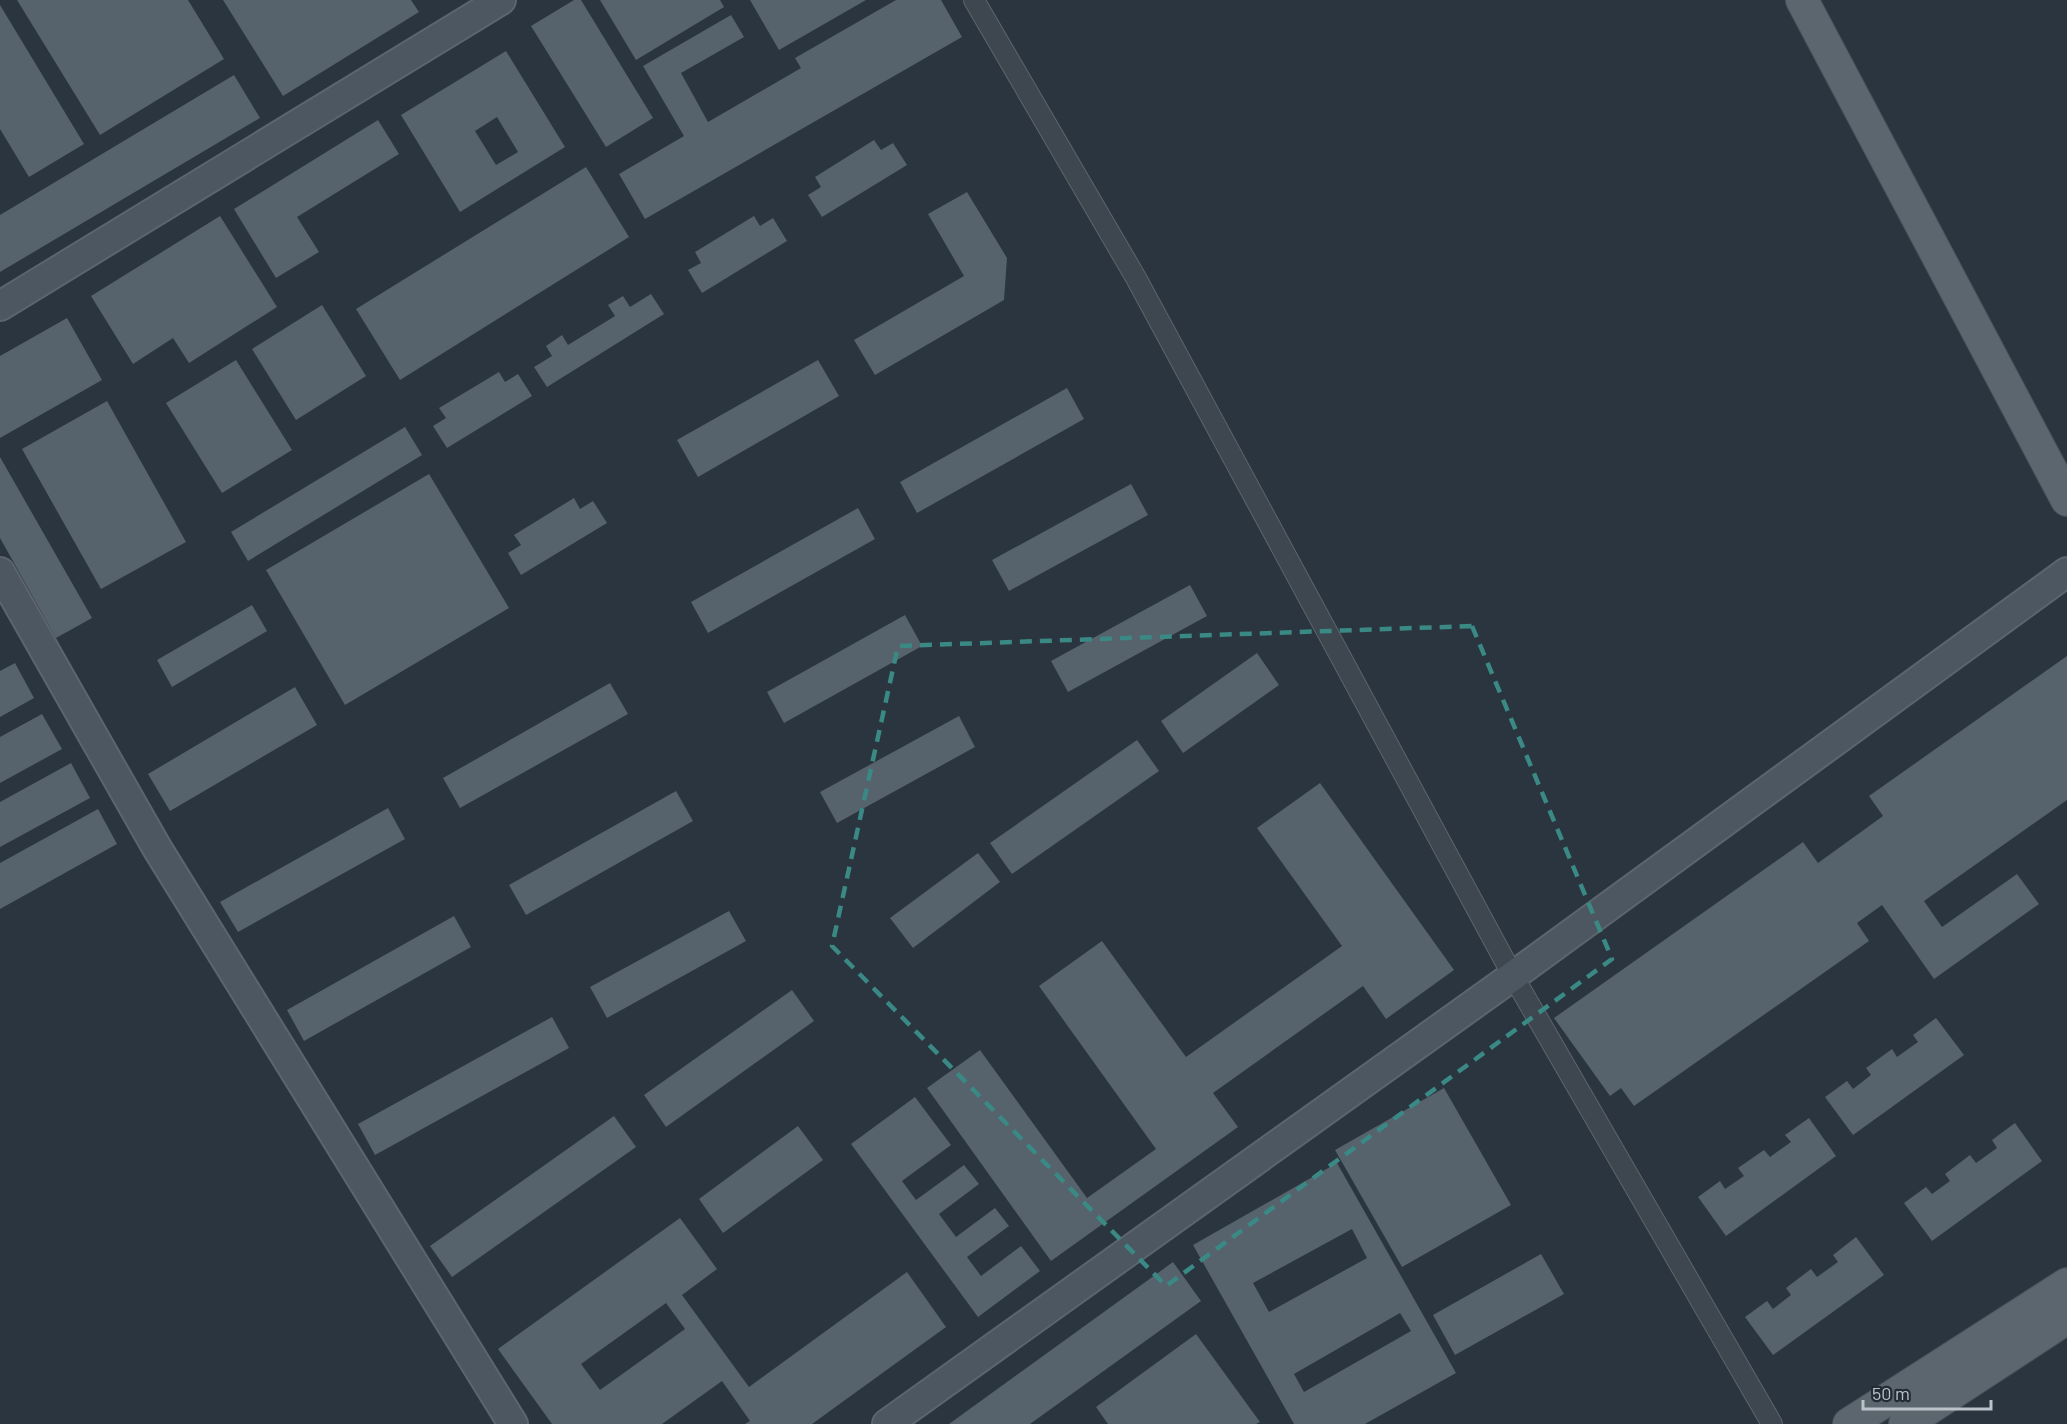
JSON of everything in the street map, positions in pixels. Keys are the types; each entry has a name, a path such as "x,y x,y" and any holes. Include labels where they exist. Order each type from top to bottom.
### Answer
{"main road":[{"path":"1802,0 2067,501"},
{"path":"1822,0 2067,461"},
{"path":"1849,1424 2067,1284"},
{"path":"1905,1424 2067,1318"}],"street":[{"path":"0,306 501,0"},
{"path":"974,0 1136,278 1513,976 1772,1424"},
{"path":"0,572 157,848 513,1424"},
{"path":"887,1424 1513,976 2067,572"}],"highlighted area":[{"path":"1472,626 1612,959 1166,1286 832,946 898,646"}],"building":[{"path":"17,0 188,0 224,59 100,135"},
{"path":"223,0 411,0 419,12 283,96"},
{"path":"574,0 581,0 653,118 606,147 531,26"},
{"path":"600,0 720,0 724,7 636,60"},
{"path":"750,0 866,0 779,50"},
{"path":"896,0 941,0 962,37 645,219 619,174 684,136 643,66 731,15 744,37 681,73 708,122 801,68 795,58"},
{"path":"0,5 84,144 29,177 0,129"},
{"path":"506,51 565,147 460,212 401,115","holes":["497,117 518,152 496,165 475,131"]},
{"path":"234,75 260,118 0,272 0,215"},
{"path":"378,120 399,154 297,217 319,252 276,278 234,209"},
{"path":"874,140 881,150 893,143 907,165 822,217 808,195 821,187 815,177"},
{"path":"586,167 629,237 400,380 356,309"},
{"path":"967,192 1007,258 1004,300 875,375 854,340 964,276 928,214"},
{"path":"220,216 277,307 189,363 173,338 133,364 91,296"},
{"path":"754,216 760,226 773,218 787,241 702,293 688,270 701,263 695,252"},
{"path":"651,294 664,314 547,387 534,367 552,356 546,346 562,335 568,345 615,316 608,305 623,296 630,307"},
{"path":"322,305 366,376 296,420 252,349"},
{"path":"67,318 102,380 0,438 0,356"},
{"path":"236,360 292,450 222,493 166,403"},
{"path":"818,360 839,396 698,477 677,440"},
{"path":"499,372 505,382 518,374 532,396 447,448 433,426 446,418 439,408"},
{"path":"1067,388 1084,419 917,513 900,482"},
{"path":"107,401 186,542 101,589 22,449"},
{"path":"405,427 422,455 248,561 231,532"},
{"path":"0,457 92,618 56,638 0,538"},
{"path":"429,474 509,608 345,705 266,570"},
{"path":"1131,484 1148,515 1009,591 992,560"},
{"path":"574,498 580,509 593,501 607,523 521,575 508,553 521,545 514,535"},
{"path":"858,508 875,539 708,633 691,602"},
{"path":"1190,585 1207,616 1068,692 1051,661"},
{"path":"252,605 267,631 172,687 157,660"},
{"path":"905,615 922,646 784,723 767,692"},
{"path":"1257,653 1279,685 1183,753 1161,721"},
{"path":"2067,656 2067,800 1924,901 1942,927 2017,874 2039,904 1934,979 1882,905 1857,923 1869,941 1634,1106 1621,1088 1610,1096 1554,1018 1803,842 1818,863 1883,816 1869,796"},
{"path":"15,663 34,698 0,717 0,671"},
{"path":"610,683 628,714 460,808 443,778"},
{"path":"295,687 317,725 170,811 148,774"},
{"path":"42,714 62,749 0,783 0,737"},
{"path":"959,716 975,747 837,823 820,792"},
{"path":"1137,740 1159,771 1012,874 990,843"},
{"path":"71,763 90,798 0,847 0,802"},
{"path":"1320,783 1454,970 1386,1019 1363,986 1213,1093 1238,1127 1051,1261 927,1088 980,1050 1087,1198 1156,1149 1039,986 1102,941 1186,1057 1342,946 1257,828"},
{"path":"676,791 693,821 526,915 509,885"},
{"path":"388,808 405,839 238,932 220,902"},
{"path":"98,809 117,844 0,909 0,863"},
{"path":"978,853 1000,882 913,948 890,918"},
{"path":"729,911 746,941 607,1018 590,987"},
{"path":"454,916 471,947 304,1041 287,1010"},
{"path":"792,990 814,1021 666,1127 644,1095"},
{"path":"552,1017 569,1048 375,1155 358,1124"},
{"path":"1936,1018 1964,1055 1853,1135 1825,1097 1847,1081 1853,1089 1871,1075 1866,1068 1892,1049 1897,1057 1918,1042 1913,1035"},
{"path":"1444,1088 1511,1205 1402,1267 1335,1150"},
{"path":"915,1097 951,1145 902,1181 916,1200 964,1165 979,1184 939,1214 956,1237 995,1208 1009,1226 967,1257 981,1276 1021,1246 1040,1271 978,1317 851,1144"},
{"path":"614,1116 636,1147 452,1277 430,1246"},
{"path":"1809,1118 1836,1156 1726,1236 1698,1197 1720,1181 1725,1189 1744,1176 1738,1168 1764,1150 1770,1157 1791,1142 1785,1135"},
{"path":"2015,1123 2042,1161 1932,1241 1904,1203 1926,1187 1932,1194 1950,1181 1945,1174 1970,1155 1976,1163 1997,1148 1992,1140"},
{"path":"798,1126 823,1160 723,1233 699,1199"},
{"path":"1337,1163 1456,1373 1365,1424 1294,1424 1193,1245","holes":["1352,1229 1367,1258 1269,1312 1253,1283","1400,1313 1411,1331 1304,1392 1294,1374"]},
{"path":"680,1218 717,1269 682,1295 749,1387 907,1272 946,1327 812,1424 745,1424 750,1421 722,1381 662,1424 552,1424 498,1349","holes":["666,1303 685,1329 600,1390 581,1364"]},
{"path":"1856,1237 1884,1275 1773,1355 1745,1317 1767,1301 1773,1309 1791,1295 1786,1288 1811,1269 1817,1277 1838,1262 1833,1255"},
{"path":"1541,1254 1564,1294 1455,1355 1433,1315"},
{"path":"1173,1262 1201,1301 1030,1424 949,1424"},
{"path":"1196,1334 1260,1422 1256,1424 1108,1424 1096,1407"}]}
